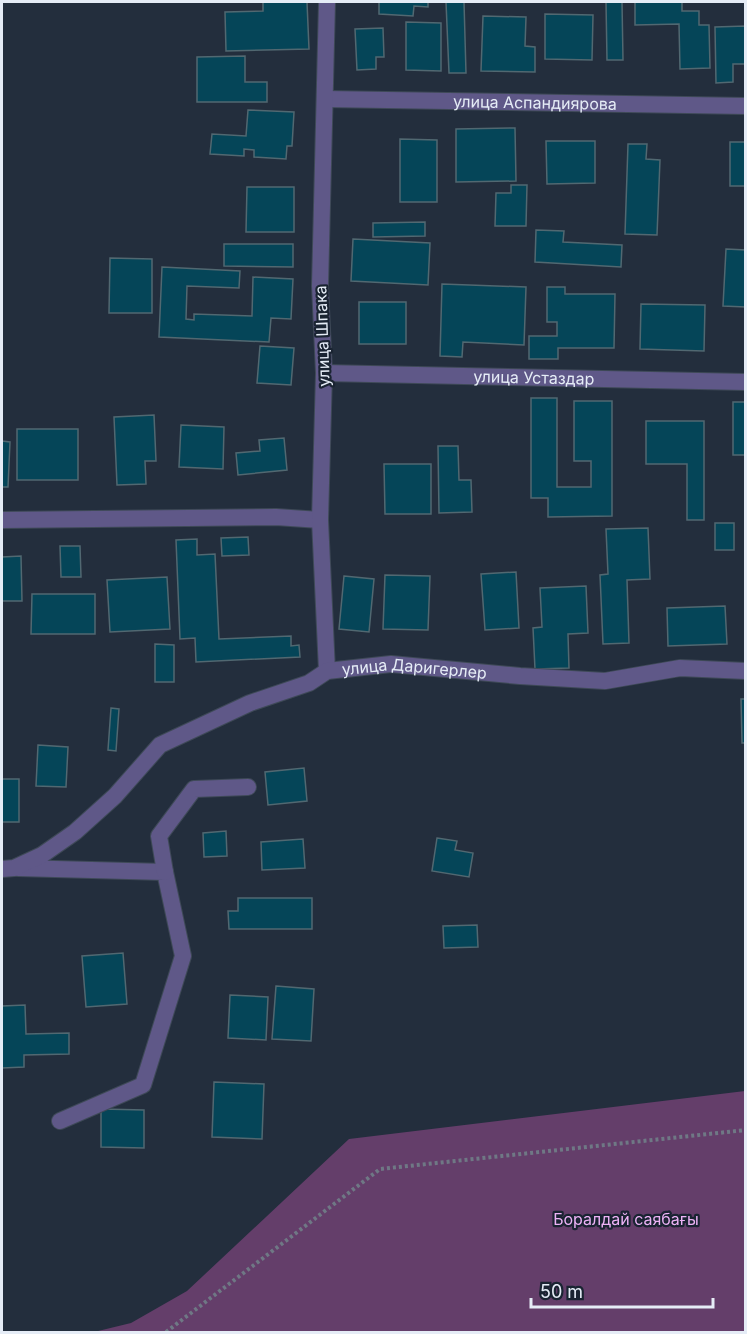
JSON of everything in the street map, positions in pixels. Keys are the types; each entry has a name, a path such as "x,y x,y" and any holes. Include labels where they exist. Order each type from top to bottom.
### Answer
{"street":[{"name":"улица Шпака","path":"327,2 320,286 324,373 320,520 327,671"},
{"name":"улица Аспандиярова","path":"325,99 746,106"},
{"name":"улица Устаздар","path":"324,373 746,382"},
{"path":"2,520 276,517 320,520"},
{"name":"улица Даригерлер","path":"8,868 42,855 75,832 115,796 160,745 250,703 309,683 327,671 391,664 519,676 605,681 680,668 746,671"},
{"path":"60,1121 143,1085 183,956 159,836 194,789 248,787"},
{"path":"8,868 165,872"}],"path":[{"path":"166,1332 380,1169 746,1130"}],"green space":[{"name":"Боралдай саябағы","path":"745,1091 745,1332 94,1332 131,1323 187,1291 349,1139"}],"building":[{"path":"263,2 307,2 309,49 226,51 225,12 263,11"},
{"path":"379,2 428,2 428,7 414,6 413,16 379,14"},
{"path":"446,2 464,2 466,73 449,73"},
{"path":"606,2 622,2 623,60 607,60"},
{"path":"635,2 682,2 682,11 699,11 699,25 709,25 710,68 680,69 679,24 635,25"},
{"path":"545,14 593,15 592,60 545,59"},
{"path":"483,16 526,17 525,46 535,47 535,72 481,71"},
{"path":"406,22 441,23 441,71 406,70"},
{"path":"746,26 746,64 733,64 733,82 716,83 715,27"},
{"path":"383,28 384,57 376,57 376,69 357,70 355,29"},
{"path":"245,56 245,82 267,82 267,102 197,102 197,57"},
{"path":"248,110 294,112 292,146 287,146 286,159 254,157 254,150 244,149 244,156 210,154 212,134 246,136"},
{"path":"515,128 516,181 456,182 456,129"},
{"path":"400,139 437,140 437,202 400,202"},
{"path":"546,141 595,141 595,183 547,184"},
{"path":"730,142 746,142 746,186 730,186"},
{"path":"628,144 647,144 646,159 660,160 657,235 625,234"},
{"path":"511,185 527,185 526,226 495,226 496,193 511,193"},
{"path":"247,187 294,187 294,232 246,232"},
{"path":"425,222 425,236 373,237 373,223"},
{"path":"536,230 564,231 563,242 622,245 621,267 535,262"},
{"path":"353,239 430,243 428,285 351,281"},
{"path":"224,244 293,244 293,267 224,266"},
{"path":"726,249 746,250 746,307 723,306"},
{"path":"110,258 152,259 152,313 109,313"},
{"path":"162,267 240,271 239,288 187,286 186,319 194,320 194,314 252,316 253,277 293,279 291,319 271,318 269,342 159,337"},
{"path":"442,284 526,287 524,345 463,342 462,357 440,356"},
{"path":"547,287 565,287 565,294 615,294 614,348 558,348 558,359 529,359 529,336 557,336 557,322 547,322"},
{"path":"359,302 406,302 406,344 359,344"},
{"path":"641,304 705,305 704,351 640,349"},
{"path":"260,346 294,348 291,385 257,383"},
{"path":"531,398 557,398 557,487 591,487 591,461 574,461 574,401 612,401 612,516 548,517 548,498 531,498"},
{"path":"733,402 746,402 746,455 733,455"},
{"path":"154,415 156,461 145,461 146,484 117,485 114,417"},
{"path":"646,421 704,421 704,520 687,520 687,464 646,464"},
{"path":"181,425 224,427 223,469 179,467"},
{"path":"17,429 78,429 78,480 17,480"},
{"path":"284,438 287,470 238,475 236,453 260,451 259,440"},
{"path":"2,441 10,442 8,487 2,487"},
{"path":"438,446 458,446 459,480 471,480 472,512 439,513"},
{"path":"384,464 431,464 431,514 385,514"},
{"path":"715,523 734,523 734,550 715,550"},
{"path":"648,528 650,579 627,580 629,643 603,644 600,575 608,574 606,529"},
{"path":"248,537 249,555 222,556 221,538"},
{"path":"197,539 197,555 215,554 219,639 291,636 291,646 299,645 300,657 196,662 195,638 180,639 176,540"},
{"path":"60,546 80,546 81,577 61,577"},
{"path":"21,556 22,601 2,601 2,557"},
{"path":"516,572 519,628 485,630 481,574"},
{"path":"385,575 430,576 428,630 383,629"},
{"path":"344,576 374,579 369,632 339,629"},
{"path":"167,577 170,629 110,632 107,580"},
{"path":"586,586 588,633 568,634 569,668 535,669 533,628 542,627 540,588"},
{"path":"32,594 95,594 95,634 31,634"},
{"path":"725,606 727,644 668,646 667,608"},
{"path":"155,644 174,645 174,682 155,682"},
{"path":"741,699 746,699 746,743 742,743"},
{"path":"111,708 119,709 116,751 108,750"},
{"path":"38,745 68,747 66,787 36,786"},
{"path":"304,768 307,801 268,805 265,772"},
{"path":"2,779 19,779 19,822 2,822"},
{"path":"226,831 227,856 204,857 203,833"},
{"path":"437,838 457,841 455,850 473,853 469,877 432,871"},
{"path":"303,839 305,868 262,870 261,842"},
{"path":"238,898 312,898 312,929 229,929 228,911 238,911"},
{"path":"477,925 478,947 444,948 443,926"},
{"path":"123,953 127,1004 86,1007 82,956"},
{"path":"276,986 314,989 311,1041 272,1039"},
{"path":"230,995 268,997 266,1040 228,1038"},
{"path":"25,1005 26,1034 69,1033 69,1054 24,1055 24,1067 2,1068 2,1006"},
{"path":"214,1082 264,1084 262,1139 212,1137"},
{"path":"101,1109 144,1110 144,1148 101,1147"}]}
